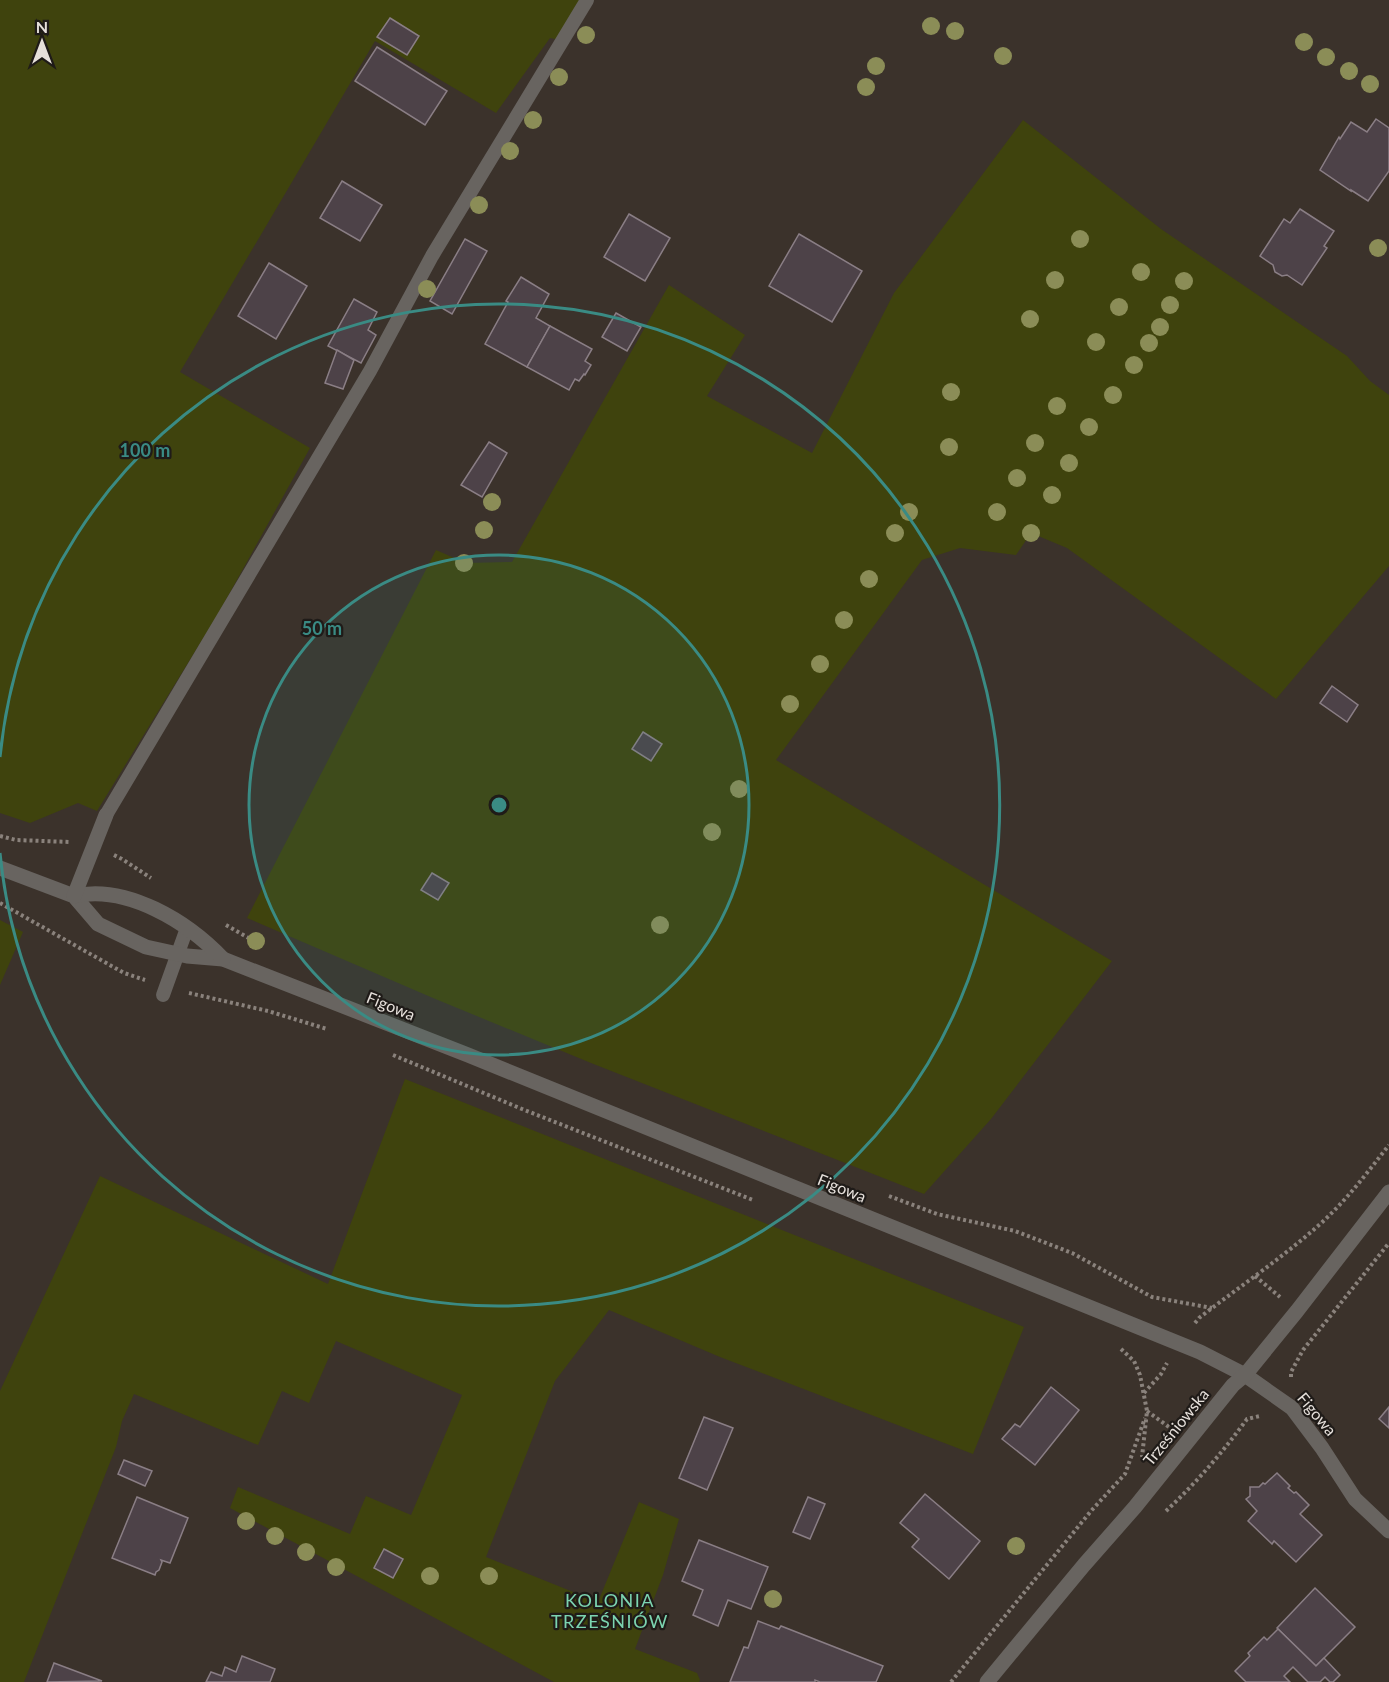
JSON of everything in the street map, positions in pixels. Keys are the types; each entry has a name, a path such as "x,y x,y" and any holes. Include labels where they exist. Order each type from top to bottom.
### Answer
{"street":[{"path":"74,896 106,815"},
{"path":"0,868 74,896 98,924 146,947 178,954 223,959"},
{"path":"74,896 88,893 103,894 138,902 159,910 208,943 223,959"},
{"name":"Figowa","path":"223,959 489,1064 1200,1352 1245,1375 1292,1408 1322,1448 1355,1500 1389,1531"},
{"name":"Trześniowska","path":"987,1682 1135,1507 1233,1385 1245,1375 1389,1192"}],"lane":[{"path":"106,815 370,371 432,256 587,0"},
{"path":"164,991 187,928"}],"path":[{"path":"0,903 124,973 164,991 268,1011 333,1031"},
{"path":"222,923 270,950"},
{"path":"385,1052 757,1202"},
{"path":"1143,1393 1161,1374 1177,1343 1199,1318 1320,1224 1354,1190 1389,1145"},
{"path":"885,1195 937,1214 1016,1231 1072,1253 1152,1297 1212,1308"},
{"path":"951,1682 1091,1511 1125,1474 1147,1412 1140,1375 1134,1361 1119,1347"}],"green space":[{"path":"0,0 586,0 561,40 550,38 496,113 375,41 180,372 310,448 218,614 97,811 78,803 30,823 0,813"},
{"path":"1023,120 1161,229 1347,356 1370,381 1389,395 1389,566 1276,699 1067,548 1031,533 1016,555 960,548 922,560 776,760 1112,961 991,1119 924,1194 591,1063 247,918 436,550 466,563 512,562 669,285 745,335 707,396 812,453 894,293"},
{"path":"0,920 23,932 0,985"},
{"path":"405,1079 1024,1327 973,1454 720,1357 609,1310 555,1381 486,1557 598,1602 639,1502 679,1519 663,1575 635,1649 697,1673 700,1680 699,1682 554,1682 230,1508 238,1487 350,1534 366,1496 411,1515 462,1395 336,1341 309,1403 282,1391 258,1445 134,1394 122,1421 116,1447 24,1682 0,1682 0,1391 100,1176 328,1284"}],"building":[{"path":"390,18 419,36 407,55 377,37"},
{"path":"377,47 447,91 425,125 355,81"},
{"path":"1376,119 1389,128 1389,171 1368,201 1320,170 1339,137 1340,139 1351,122 1367,132"},
{"path":"342,181 382,205 360,241 320,218"},
{"path":"1300,209 1334,231 1324,246 1327,248 1302,285 1287,275 1282,276 1275,272 1273,265 1260,256 1284,219 1290,223"},
{"path":"629,214 670,238 645,281 604,257"},
{"path":"799,234 862,271 832,322 769,286"},
{"path":"465,239 487,251 452,314 430,301"},
{"path":"269,263 307,286 276,339 238,316"},
{"path":"521,277 549,294 536,318 550,326 527,367 485,344 508,302 506,301"},
{"path":"354,299 377,312 368,330 376,335 361,363 328,346"},
{"path":"616,313 641,327 627,351 602,337"},
{"path":"550,326 592,349 585,361 591,365 579,381 575,379 569,390 527,367"},
{"path":"337,350 354,360 343,389 325,383"},
{"path":"489,442 507,453 482,497 461,485"},
{"path":"1332,686 1358,705 1347,722 1320,703"},
{"path":"643,732 662,744 651,761 632,749"},
{"path":"432,873 449,883 438,900 421,890"},
{"path":"1051,1387 1079,1410 1035,1465 1002,1439 1015,1424 1020,1427"},
{"path":"1389,1407 1389,1428 1379,1419"},
{"path":"704,1417 733,1428 707,1490 679,1478"},
{"path":"124,1460 152,1471 145,1486 118,1474"},
{"path":"1277,1473 1290,1486 1288,1488 1296,1492 1309,1505 1300,1514 1322,1535 1296,1562 1274,1541 1272,1544 1248,1521 1257,1511 1246,1499 1250,1496 1250,1487 1265,1484"},
{"path":"925,1494 980,1541 949,1579 912,1547 919,1539 900,1523"},
{"path":"137,1497 188,1518 170,1563 161,1560 159,1570 155,1575 112,1558"},
{"path":"808,1497 825,1504 810,1539 793,1532"},
{"path":"699,1540 768,1567 751,1609 728,1600 718,1626 693,1615 703,1590 682,1581"},
{"path":"384,1549 403,1559 393,1578 374,1568"},
{"path":"1315,1588 1355,1627 1316,1666 1277,1628"},
{"path":"758,1621 779,1629 781,1626 883,1666 876,1682 820,1682 815,1680 815,1682 730,1682 744,1647 748,1648"},
{"path":"1278,1629 1316,1666 1324,1658 1340,1675 1333,1682 1325,1677 1320,1682 1308,1682 1293,1667 1284,1676 1290,1682 1246,1682 1235,1671 1264,1637 1267,1640"},
{"path":"242,1656 275,1669 270,1682 206,1682 211,1672 222,1676 225,1667 236,1672"},
{"path":"54,1663 102,1681 47,1682"}],"district":[{"name":"KOLONIA TRZEŚNIÓW","path":"610,1611"}]}
